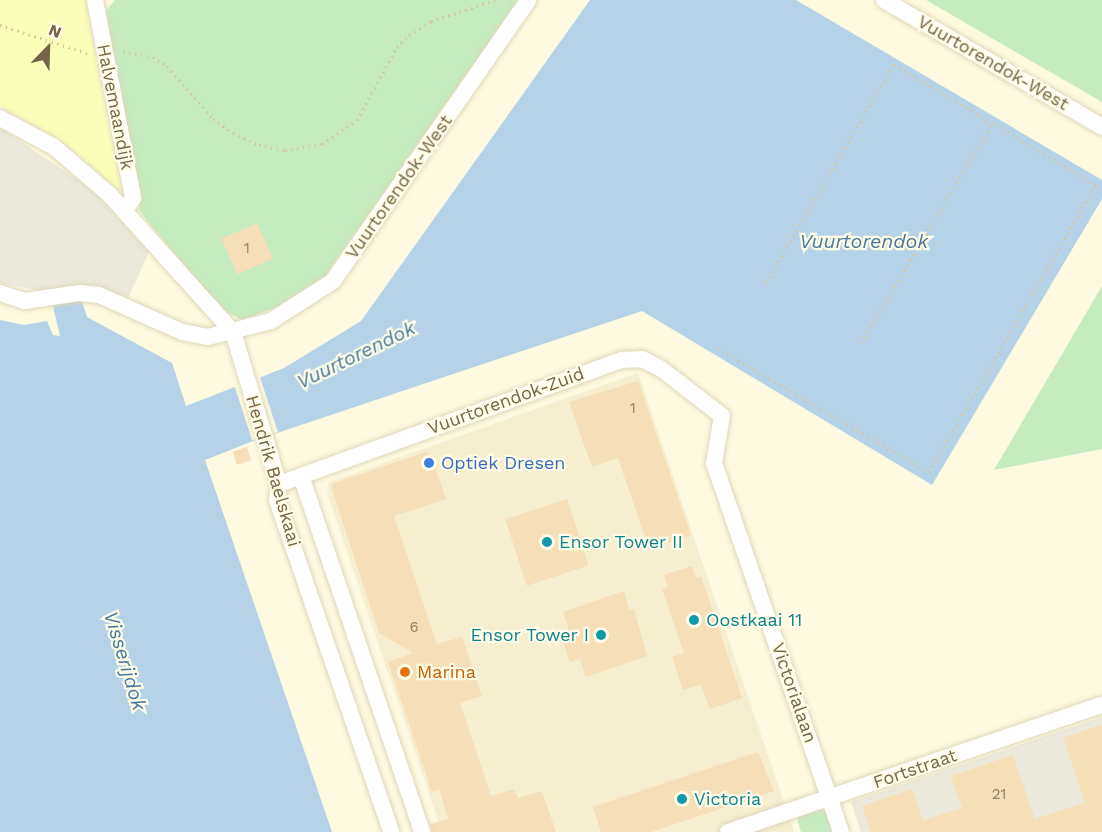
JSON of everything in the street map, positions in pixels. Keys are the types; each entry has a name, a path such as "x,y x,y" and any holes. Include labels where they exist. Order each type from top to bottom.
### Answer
{"street":[{"name":"Vuurtorendok-West","path":"0,293 25,301 80,293 99,295 182,332 208,337 233,333 271,321 333,281 528,0"},
{"name":"Vuurtorendok-West","path":"884,0 1102,127"},
{"name":"Halvemaandijk","path":"99,4 105,55 132,198 125,211"},
{"name":"Hendrik Baelskaai","path":"0,118 54,147 125,211 233,333 279,484 277,500 391,832"},
{"name":"Vuurtorendok-Zuid","path":"279,484 622,360 642,359 660,368 722,416"},
{"name":"Victorialaan","path":"722,416 714,463 841,832"},
{"name":"Hendrik Baelskaai","path":"301,476 422,832"},
{"name":"Fortstraat","path":"728,832 1102,705"}],"path":[{"path":"0,26 66,49 105,55 134,53 153,57 167,66 213,119 260,145 285,150 322,144 357,120 397,47 409,35 431,21 496,0"},
{"path":"717,348 929,472 1096,185 894,64 764,286"},
{"path":"861,343 992,123"}],"shaded area":[{"path":"115,0 520,0 325,276 277,307 242,320 221,309 140,212 104,13"},
{"path":"926,0 1102,0 1102,102 1090,95"},
{"path":"0,128 90,188 149,252 128,298 98,286 48,292 0,283"},
{"path":"1102,286 1102,449 994,470"},
{"path":"638,373 794,832 442,832 327,492 329,482"},
{"path":"1102,717 1102,832 861,832 851,802"},
{"path":"828,807 836,832 801,832 797,818"}],"sand":[{"path":"0,0 85,0 121,192 62,141 0,106"}],"water":[{"name":"Vuurtorendok","path":"590,0 796,0 1102,180 1102,199 932,485 642,311 253,441 205,460 332,832 0,832 0,320 24,325 47,321 53,335 60,336 52,302 81,298 87,317 172,363 186,406 284,368 361,321"}],"pier":[{"path":"259,374 278,432 252,440 233,382"}],"building":[{"path":"257,223 273,259 237,274 221,239"},
{"path":"638,381 691,535 649,549 618,458 592,467 569,402"},
{"path":"247,447 251,460 237,465 233,451"},
{"path":"426,452 431,455 446,499 394,516 437,644 462,637 482,696 460,703 491,796 514,789 518,798 542,791 556,832 432,832 430,824 448,819 439,789 432,792 388,662 413,653 379,633 332,490 332,484"},
{"name":"Ensor Tower II","path":"567,499 589,566 527,586 505,519"},
{"name":"Oostkaai 11","path":"692,566 696,578 701,576 742,698 710,709 701,685 683,690 672,657 684,653 662,589 668,587 664,575"},
{"name":"Ensor Tower I","path":"624,591 629,610 634,609 647,656 586,677 580,659 570,662 560,633 569,630 563,612"},
{"path":"1102,725 1102,832 871,832 862,806 912,789 923,820 962,808 951,776 1013,755 1035,819 1085,802 1063,738"},
{"name":"Victoria","path":"758,752 774,791 651,832 601,832 593,807"}],"place":[{"name":"Optiek Dresen","path":"429,463"},
{"name":"Ensor Tower II","path":"547,542"},
{"name":"Oostkaai 11","path":"694,620"},
{"name":"Ensor Tower I","path":"601,635"},
{"name":"Marina","path":"405,672"},
{"name":"Victoria","path":"682,799"}],"water label":[{"name":"Visserijdok","path":"125,661"}]}
